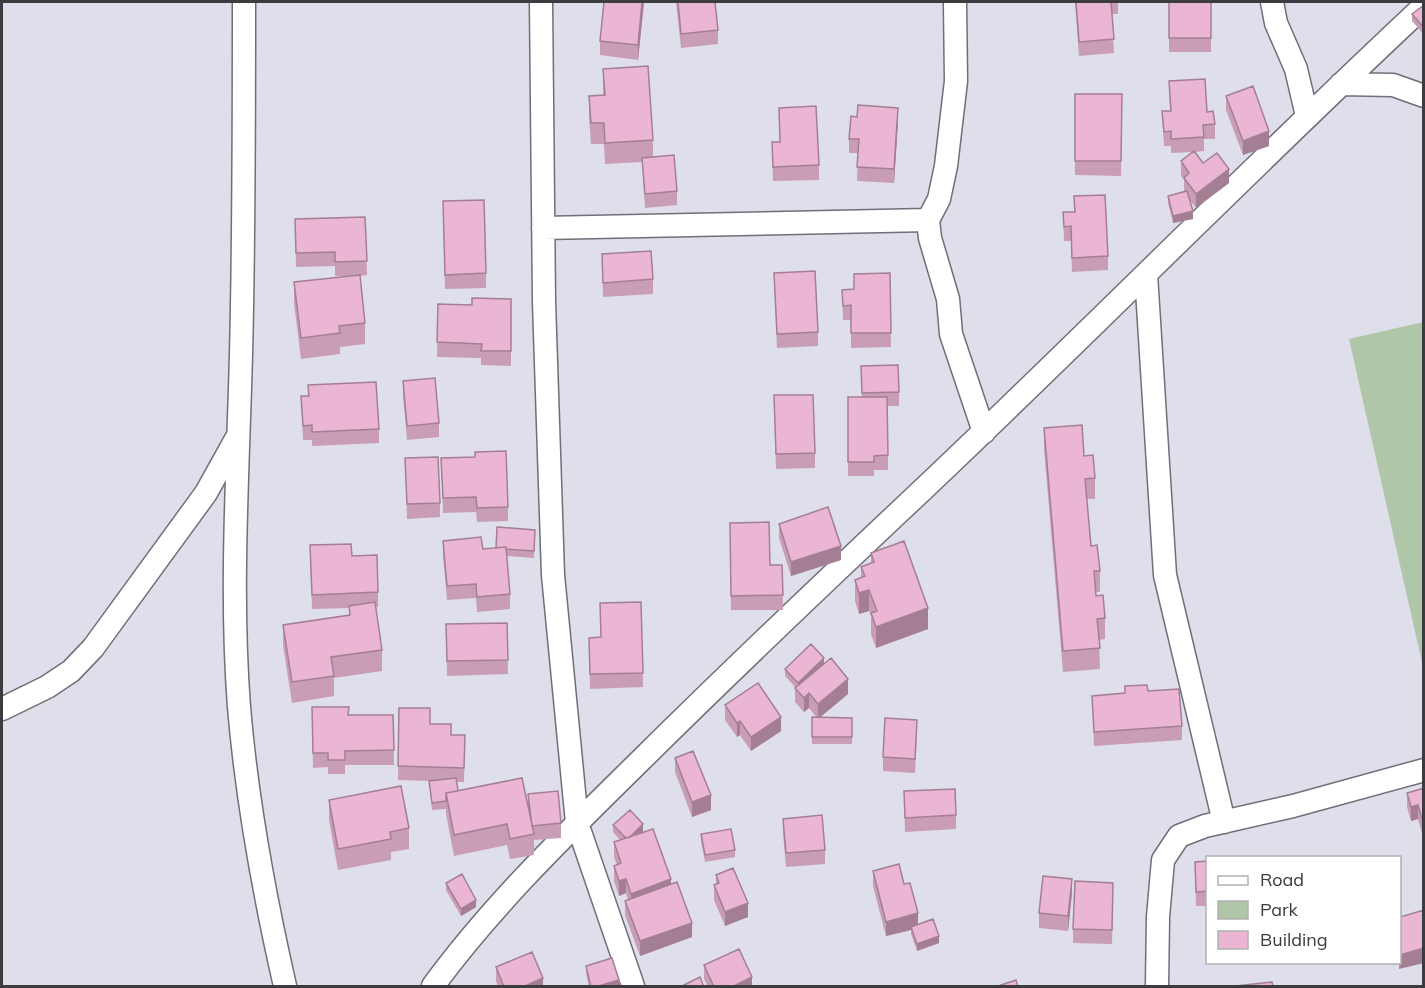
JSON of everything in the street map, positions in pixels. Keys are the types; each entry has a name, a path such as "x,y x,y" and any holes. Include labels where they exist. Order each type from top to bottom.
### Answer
{"street":[{"path":"244,2 244,248 235,609 244,762 268,914 285,987"},
{"path":"541,2 543,228 553,575 577,823 633,987"},
{"path":"955,2 956,81 946,166 939,199 928,220 930,238 948,299 951,334 984,432"},
{"path":"1272,2 1276,23 1296,69 1308,116"},
{"path":"433,987 460,949 577,823 762,642 984,432 1424,6"},
{"path":"1341,84 1393,85 1424,96"},
{"path":"543,228 928,220"},
{"path":"1146,274 1165,575 1224,822"},
{"path":"2,709 47,687 71,671 93,648 200,501 239,435"},
{"path":"1157,987 1158,917 1163,860 1179,836 1224,822 1293,806 1424,770"}],"green space":[{"path":"1424,322 1423,667 1349,339"}],"building":[{"path":"604,2 642,2 638,45 600,41"},
{"path":"678,2 715,2 718,30 681,34"},
{"path":"1076,2 1111,2 1114,39 1079,42"},
{"path":"1169,2 1211,2 1211,38 1169,38"},
{"path":"1424,5 1424,28 1412,14"},
{"path":"648,66 653,140 605,143 604,123 591,123 589,96 605,95 603,69"},
{"path":"1205,79 1207,112 1213,111 1215,124 1203,125 1204,137 1171,139 1171,131 1164,132 1162,111 1171,111 1169,81"},
{"path":"1253,86 1269,131 1243,141 1226,96"},
{"path":"1075,94 1122,94 1121,161 1075,161"},
{"path":"858,105 898,108 894,169 857,167 859,139 849,139 851,116 857,117"},
{"path":"816,106 819,165 773,167 772,142 780,142 779,108"},
{"path":"1194,151 1203,163 1217,153 1229,169 1196,194 1184,178 1189,173 1181,161"},
{"path":"674,155 677,191 645,194 642,158"},
{"path":"1187,191 1193,211 1173,216 1168,196"},
{"path":"1105,195 1108,256 1072,258 1071,226 1064,227 1063,212 1075,212 1074,196"},
{"path":"484,200 486,273 445,275 443,201"},
{"path":"365,217 367,261 335,262 335,252 296,253 295,219"},
{"path":"651,251 653,279 603,283 602,254"},
{"path":"815,271 818,332 777,334 774,273"},
{"path":"890,273 891,333 851,333 851,305 843,306 842,290 854,289 854,274"},
{"path":"360,275 365,323 339,326 340,333 301,338 294,282"},
{"path":"472,298 511,299 511,351 481,351 482,344 437,342 438,304 472,305"},
{"path":"898,365 899,392 862,393 861,366"},
{"path":"435,378 439,423 407,426 403,381"},
{"path":"376,382 379,429 312,432 312,425 303,426 301,396 309,396 308,385"},
{"path":"774,395 813,395 815,453 776,454"},
{"path":"848,397 887,397 888,455 874,456 874,462 848,462"},
{"path":"1082,425 1084,456 1093,455 1095,478 1085,479 1091,546 1097,545 1100,571 1094,571 1096,596 1103,595 1105,618 1097,619 1100,648 1063,651 1044,428"},
{"path":"506,451 508,507 477,508 476,497 443,498 441,458 475,457 475,452"},
{"path":"438,457 440,503 407,504 405,458"},
{"path":"828,507 841,546 791,562 779,524"},
{"path":"769,522 770,565 782,565 783,595 731,596 730,523"},
{"path":"497,527 535,530 534,551 496,548"},
{"path":"481,537 483,549 506,547 510,594 477,597 476,584 447,586 443,541"},
{"path":"904,541 928,608 876,627 871,613 877,611 869,590 859,593 855,580 865,576 861,567 874,562 871,553"},
{"path":"351,544 352,556 377,555 378,592 312,595 310,545"},
{"path":"375,602 382,650 331,657 334,676 292,682 283,625 350,615 349,606"},
{"path":"641,602 643,673 590,674 589,638 601,637 600,603"},
{"path":"507,623 508,660 447,661 446,624"},
{"path":"811,644 824,658 798,683 785,669"},
{"path":"831,658 848,679 818,704 809,693 804,698 795,688"},
{"path":"758,683 781,717 751,737 740,721 737,723 725,705"},
{"path":"1147,685 1148,691 1179,689 1182,726 1094,732 1092,696 1125,693 1125,686"},
{"path":"312,707 349,707 348,715 393,715 394,750 345,751 345,760 328,760 328,753 313,753"},
{"path":"399,708 430,708 430,724 451,724 451,735 465,735 464,768 398,766"},
{"path":"812,717 852,718 852,737 812,737"},
{"path":"885,718 917,720 915,759 883,757"},
{"path":"693,751 711,795 692,802 675,758"},
{"path":"456,778 458,791 446,793 446,801 432,803 429,781"},
{"path":"522,778 534,834 510,839 507,824 454,835 446,793"},
{"path":"401,786 409,828 390,832 391,839 338,849 329,800"},
{"path":"1424,788 1424,818 1422,819 1418,805 1411,807 1407,793"},
{"path":"955,789 956,815 905,818 904,791"},
{"path":"558,791 561,823 532,826 528,794"},
{"path":"630,810 643,824 626,838 613,825"},
{"path":"822,815 825,850 786,853 783,819"},
{"path":"653,829 671,879 631,894 626,879 619,881 614,866 621,863 614,842"},
{"path":"731,829 735,850 705,855 701,834"},
{"path":"1206,861 1206,891 1196,892 1195,862"},
{"path":"899,864 904,884 910,883 918,913 886,922 873,871"},
{"path":"733,868 748,903 725,912 714,885 719,883 716,875"},
{"path":"462,874 476,900 461,909 446,883"},
{"path":"1043,876 1072,879 1068,916 1039,913"},
{"path":"1075,881 1113,883 1112,930 1073,929"},
{"path":"677,882 692,923 640,941 625,901"},
{"path":"1424,910 1424,948 1401,955 1401,917"},
{"path":"933,919 939,936 917,944 911,927"},
{"path":"739,949 752,977 732,987 714,987 704,965"},
{"path":"532,952 543,978 523,987 504,987 496,967"},
{"path":"612,958 619,980 591,987 586,966"},
{"path":"700,977 704,987 680,987"},
{"path":"1016,980 1018,987 995,987"},
{"path":"1272,982 1273,987 1236,987 1236,986"}]}
